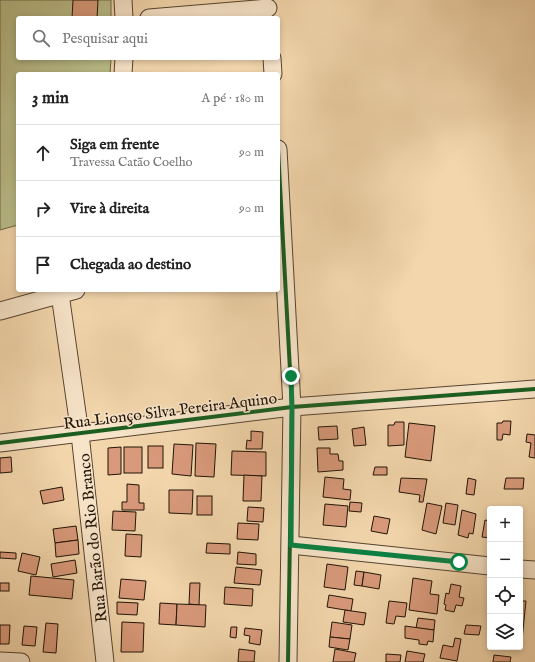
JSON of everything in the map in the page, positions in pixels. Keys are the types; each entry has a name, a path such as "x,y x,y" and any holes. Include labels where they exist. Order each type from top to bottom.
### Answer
{"street":[{"path":"123,0 124,16"},
{"path":"176,16 269,9"},
{"path":"123,72 124,60"},
{"path":"272,60 273,72"},
{"path":"280,206 292,407 288,662"},
{"path":"0,311 68,292"},
{"name":"Rua Barão do Rio Branco","path":"68,292 80,434 105,662"},
{"name":"Rua Lionço Silva Pereira Aquino","path":"0,443 292,407 535,389"},
{"path":"291,545 487,566"},
{"path":"523,569 535,570"},
{"path":"0,660 21,662"}],"green space":[{"path":"0,0 111,0 111,16 16,16 16,60 111,60 110,72 16,72 16,226 0,230"}],"building":[{"path":"73,0 98,0 97,16 72,16"},
{"path":"503,421 511,421 510,435 503,434 502,440 497,440 497,423 502,423"},
{"path":"395,422 404,422 404,445 388,446 388,425 394,425"},
{"path":"409,423 435,426 431,461 405,457"},
{"path":"337,426 338,439 319,440 318,427"},
{"path":"364,427 366,445 354,446 352,429"},
{"path":"251,431 263,432 262,449 246,449 247,440 251,441"},
{"path":"527,434 535,435 535,458 529,457 531,443 526,442"},
{"path":"196,443 216,444 214,477 195,476"},
{"path":"174,444 193,445 191,476 172,474"},
{"path":"148,446 163,446 163,468 148,468"},
{"path":"121,447 121,474 108,475 108,448"},
{"path":"124,447 142,447 142,473 124,473"},
{"path":"317,448 330,448 330,454 338,454 339,461 343,461 343,470 318,472"},
{"path":"232,451 266,452 266,476 231,475"},
{"path":"11,457 12,472 0,473 0,458"},
{"path":"375,467 387,467 387,475 373,475"},
{"path":"244,475 262,476 261,501 243,501"},
{"path":"325,477 344,479 343,489 351,490 350,500 323,497"},
{"path":"401,478 427,479 423,502 419,502 420,495 399,492"},
{"path":"468,478 476,480 474,495 466,494"},
{"path":"506,478 524,478 523,489 504,489"},
{"path":"127,484 139,485 139,503 144,503 144,510 122,510 122,502 127,502"},
{"path":"62,487 64,500 43,504 40,491"},
{"path":"169,490 193,490 192,514 169,513"},
{"path":"197,496 212,496 212,515 197,515"},
{"path":"350,502 362,503 361,512 349,511"},
{"path":"427,503 442,506 436,534 422,530"},
{"path":"446,503 458,505 455,525 443,523"},
{"path":"325,504 348,506 346,527 323,525"},
{"path":"248,507 264,508 263,522 247,521"},
{"path":"462,510 476,514 473,534 469,533 468,538 458,535"},
{"path":"113,511 136,512 135,531 112,530"},
{"path":"374,516 390,519 387,534 371,531"},
{"path":"485,520 487,520 487,538 482,537"},
{"path":"238,523 259,524 258,540 237,539"},
{"path":"76,526 78,540 55,543 53,529"},
{"path":"126,534 142,535 141,557 125,556"},
{"path":"78,540 79,554 56,557 55,543"},
{"path":"207,543 230,544 230,554 206,553"},
{"path":"0,552 16,553 16,559 0,558"},
{"path":"238,552 256,554 256,565 237,564"},
{"path":"22,553 40,557 36,575 18,571"},
{"path":"75,560 77,573 53,577 51,564"},
{"path":"327,564 348,567 345,590 324,587"},
{"path":"236,567 262,570 260,585 234,583"},
{"path":"356,571 364,572 362,586 354,585"},
{"path":"364,572 381,575 379,589 362,586"},
{"path":"31,576 74,580 72,599 29,595"},
{"path":"413,578 432,581 430,594 439,595 437,614 409,610"},
{"path":"121,579 146,581 144,600 119,598"},
{"path":"0,583 9,583 9,591 0,591"},
{"path":"190,583 200,583 199,605 189,604"},
{"path":"451,584 461,586 459,597 464,598 462,606 456,605 454,612 445,610 446,605 444,604 446,593 449,594"},
{"path":"225,587 253,589 252,606 224,604"},
{"path":"329,595 353,599 351,611 327,607"},
{"path":"389,601 407,603 405,617 396,616 394,624 386,623"},
{"path":"523,601 526,601 523,630"},
{"path":"117,602 138,603 137,615 117,614"},
{"path":"160,603 177,604 176,625 159,624"},
{"path":"177,604 206,605 205,627 176,625"},
{"path":"345,610 366,613 364,625 343,622"},
{"path":"418,618 435,620 434,630 416,628"},
{"path":"122,622 144,623 143,652 121,652"},
{"path":"332,622 352,625 350,639 330,637"},
{"path":"46,623 58,624 56,653 43,652"},
{"path":"0,625 10,625 9,644 0,644"},
{"path":"466,625 481,626 479,635 464,634"},
{"path":"24,626 37,627 35,646 22,645"},
{"path":"405,626 434,630 433,642 428,641 427,645 419,644 419,640 405,638"},
{"path":"231,627 237,627 236,638 230,637"},
{"path":"245,628 262,630 260,645 249,643 250,636 244,635"},
{"path":"330,637 350,639 348,650 329,647"},
{"path":"455,638 461,639 457,661 440,658 443,645 453,647"},
{"path":"239,649 255,651 254,662 238,662"},
{"path":"335,649 356,653 354,662 333,662"},
{"path":"407,651 425,654 423,662 405,662"},
{"path":"386,654 401,655 400,662 386,662"},
{"path":"494,655 511,657 510,662 493,662"}],"cycle path":[{"path":"280,186 292,407 288,662"},
{"path":"0,443 292,407 535,389"}],"route":[{"path":"291,376 291,545 459,562"}]}
